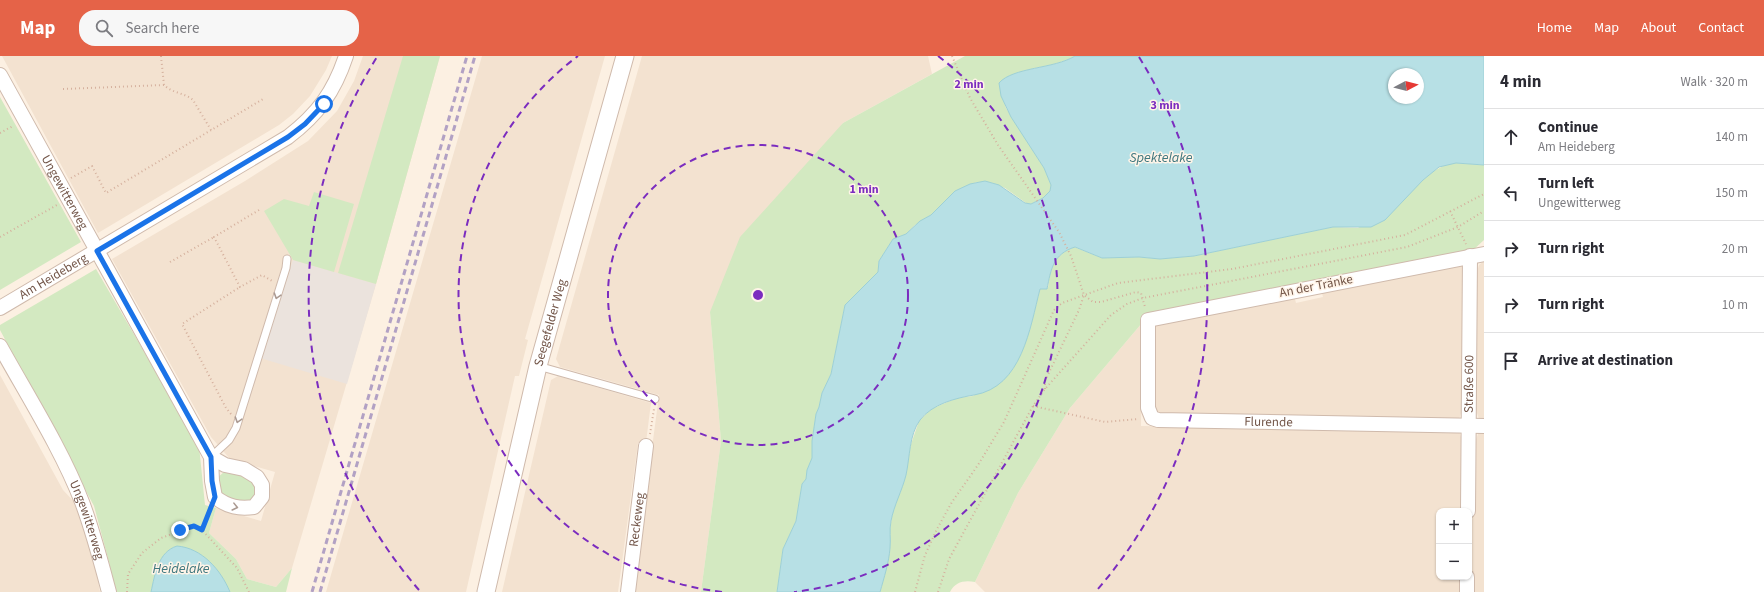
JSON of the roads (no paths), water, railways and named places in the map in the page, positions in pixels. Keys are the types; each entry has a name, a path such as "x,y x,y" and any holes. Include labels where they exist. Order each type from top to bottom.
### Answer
{"street":[{"name":"Am Heideberg","path":"0,308 288,137 305,124 324,104 341,73 346,56"},
{"name":"Seegefelder Weg","path":"486,592 538,366 625,56"},
{"name":"Ungewitterweg","path":"0,75 211,457 212,481 215,497 224,504 241,509 254,507 262,497 262,485 253,474 225,465 211,457"},
{"name":"An der Tränke","path":"1152,418 1148,408 1148,320 1477,255"},
{"name":"Straße 600","path":"1468,508 1477,255"},
{"name":"Ungewitterweg","path":"0,346 62,460 81,502 101,562 109,592"},
{"name":"Flurende","path":"1152,418 1166,420 1484,426"},
{"name":"Reckeweg","path":"628,592 646,446"},
{"path":"1467,580 1467,592"}],"lane":[{"path":"211,457 229,440 239,418 281,286 287,259"},
{"path":"538,366 655,399"}],"water":[{"name":"Spektelake","path":"1075,56 1484,56 1484,165 1456,163 1439,167 1423,180 1385,220 1371,227 1333,227 1194,256 1160,259 1139,257 1102,258 1075,247 1068,250 1054,263 1047,289 1040,289 1032,321 1021,354 1003,381 990,390 952,400 938,406 925,414 916,426 912,439 906,475 891,521 889,553 880,592 777,592 783,549 796,521 802,484 806,479 807,470 812,458 812,441 816,414 822,393 831,374 845,305 878,272 879,261 893,239 906,234 920,221 931,215 955,191 970,184 985,181 999,185 1025,203 1031,204 1043,198 1050,191 1051,185 1044,168 1011,117 1001,96 999,83 1005,78 1014,74 1056,63"},
{"name":"Heidelake","path":"177,546 195,551 210,562 216,568 230,592 151,592 161,558 165,553"}],"railway":[{"path":"312,592 467,56"},
{"path":"320,592 475,56"}]}
